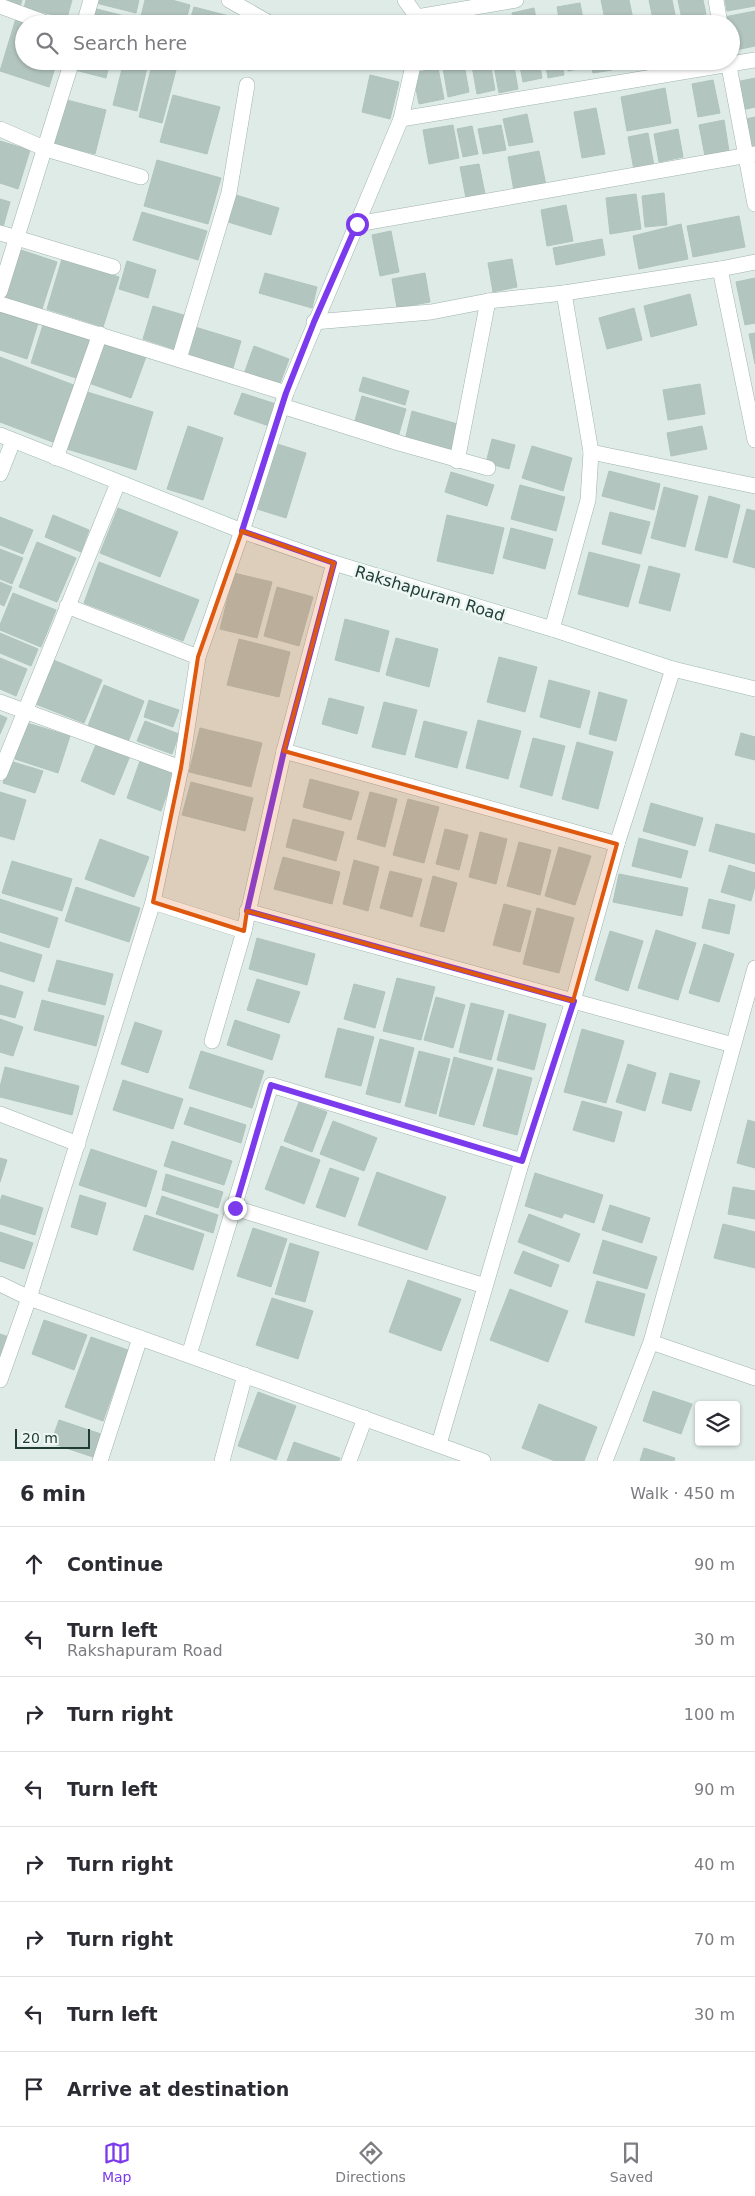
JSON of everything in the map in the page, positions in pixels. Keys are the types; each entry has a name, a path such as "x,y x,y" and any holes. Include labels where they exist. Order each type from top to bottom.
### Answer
{"street":[{"path":"87,15 91,0"},
{"path":"229,0 255,15"},
{"path":"406,0 414,15"},
{"path":"442,15 516,0"},
{"path":"716,0 718,15"},
{"path":"0,6 24,15"},
{"path":"740,61 755,60"},
{"path":"0,290 18,238 69,70"},
{"path":"0,1380 30,1298 152,902 181,768 198,657 242,531 284,399 314,322 400,120 409,70"},
{"path":"400,120 683,70"},
{"path":"730,70 750,155 755,204"},
{"path":"179,360 229,193 247,85"},
{"path":"0,129 46,149 141,177"},
{"path":"357,224 750,155"},
{"path":"0,233 113,267"},
{"path":"314,322 431,312 488,301 564,293 755,262"},
{"path":"720,269 754,432"},
{"path":"552,629 588,500 591,452 564,293"},
{"path":"457,460 488,301"},
{"path":"0,304 179,360 457,460 488,468"},
{"path":"56,458 100,334"},
{"path":"0,474 7,438"},
{"name":"Rakshapuram Road","path":"7,438 242,531 334,563 552,629 673,669 755,689"},
{"path":"591,452 755,486"},
{"path":"0,773 118,483"},
{"path":"212,1041 244,931 284,751 334,563"},
{"path":"67,606 198,657"},
{"path":"439,1444 522,1161 574,1001 616,844 673,669"},
{"path":"0,702 181,768"},
{"path":"284,751 616,844"},
{"path":"152,902 244,931"},
{"path":"247,911 733,1045"},
{"path":"605,1461 651,1342 755,968"},
{"path":"189,1355 271,1085 522,1161"},
{"path":"0,1114 78,1144"},
{"path":"235,1208 485,1286"},
{"path":"0,1284 30,1298 483,1461"},
{"path":"100,1461 140,1338"},
{"path":"651,1342 755,1378"},
{"path":"222,1461 245,1375"},
{"path":"348,1461 365,1418"}],"highlighted area":[{"path":"242,531 334,563 284,751 617,844 573,1001 247,911 244,931 153,902 181,768 198,657"}],"building":[{"path":"0,0 22,0 20,7"},
{"path":"26,0 72,0 68,15 54,15 24,8"},
{"path":"92,0 139,0 136,13 92,2"},
{"path":"145,0 172,0 190,5 187,15 141,15"},
{"path":"601,0 629,0 632,15 604,15"},
{"path":"649,0 672,0 675,15 652,15"},
{"path":"678,0 703,0 706,14 681,15"},
{"path":"725,0 755,0 755,6 727,11"},
{"path":"580,3 582,15 558,15 557,7"},
{"path":"89,7 120,15 87,15"},
{"path":"194,7 225,15 192,15"},
{"path":"534,8 535,15 512,15 512,13"},
{"path":"755,11 755,46 740,49 740,15 734,15"},
{"path":"15,22 15,70 54,70 49,87 0,71"},
{"path":"75,70 108,70 106,78"},
{"path":"122,70 146,70 137,111 113,105"},
{"path":"151,70 176,70 162,123 139,117"},
{"path":"438,70 444,99 419,104 413,73"},
{"path":"443,70 465,70 469,92 448,97"},
{"path":"473,70 491,70 495,90 477,94"},
{"path":"495,70 515,70 518,89 499,93"},
{"path":"521,70 541,70 542,78 523,82"},
{"path":"547,70 563,70 564,75 548,78"},
{"path":"592,70 612,70 593,73"},
{"path":"370,75 399,82 390,119 362,112"},
{"path":"755,78 755,107 742,110 736,82"},
{"path":"713,80 720,113 698,117 692,84"},
{"path":"665,88 671,123 627,131 621,97"},
{"path":"173,95 220,107 207,154 160,142"},
{"path":"63,99 106,110 95,154 52,143"},
{"path":"596,108 605,154 582,158 574,112"},
{"path":"527,114 533,142 509,146 503,119"},
{"path":"755,117 755,146 751,147 746,119"},
{"path":"724,120 729,151 705,156 699,125"},
{"path":"453,125 459,158 429,164 423,130"},
{"path":"501,125 506,150 483,154 478,129"},
{"path":"472,126 478,154 463,157 457,129"},
{"path":"678,129 683,157 659,162 654,134"},
{"path":"648,133 654,166 634,170 628,137"},
{"path":"0,141 30,150 18,189 0,183"},
{"path":"539,151 546,185 514,191 508,157"},
{"path":"157,160 221,178 208,224 144,206"},
{"path":"479,164 485,194 466,198 460,167"},
{"path":"664,193 667,225 645,227 642,196"},
{"path":"636,194 641,229 610,234 606,198"},
{"path":"236,195 279,208 271,235 228,222"},
{"path":"0,199 10,202 3,227 0,226"},
{"path":"566,205 573,241 547,246 541,210"},
{"path":"142,212 207,231 198,260 133,240"},
{"path":"739,216 745,247 693,257 687,226"},
{"path":"681,224 688,259 639,269 633,236"},
{"path":"391,231 399,272 380,276 372,235"},
{"path":"602,239 605,255 556,265 553,248"},
{"path":"18,249 57,262 41,312 1,299"},
{"path":"62,259 119,277 103,327 47,309"},
{"path":"512,259 517,287 493,292 488,263"},
{"path":"127,261 156,270 148,298 119,289"},
{"path":"265,273 317,287 312,308 259,293"},
{"path":"425,273 430,302 397,308 392,279"},
{"path":"755,278 755,323 745,325 736,282"},
{"path":"690,294 697,325 651,337 644,306"},
{"path":"153,306 187,316 177,350 143,339"},
{"path":"0,308 39,320 27,359 0,350"},
{"path":"634,308 642,340 607,349 599,318"},
{"path":"44,322 96,339 82,380 31,363"},
{"path":"195,327 241,341 233,368 186,355"},
{"path":"755,333 755,364 749,334"},
{"path":"102,337 147,354 131,398 86,382"},
{"path":"254,346 289,359 279,386 244,374"},
{"path":"0,357 79,387 58,444 0,422"},
{"path":"363,377 409,391 405,405 359,391"},
{"path":"700,384 705,414 668,420 663,390"},
{"path":"84,391 153,412 136,470 67,449"},
{"path":"242,393 276,404 269,426 234,414"},
{"path":"362,396 406,409 398,437 354,424"},
{"path":"412,411 461,425 454,453 405,440"},
{"path":"188,426 223,438 203,500 167,489"},
{"path":"702,426 707,449 671,456 667,433"},
{"path":"492,439 515,445 509,469 486,463"},
{"path":"274,443 306,453 286,518 254,508"},
{"path":"532,446 572,458 563,491 522,478"},
{"path":"609,471 660,484 654,510 602,496"},
{"path":"451,472 494,485 487,506 445,492"},
{"path":"520,485 565,497 556,531 511,519"},
{"path":"664,487 698,496 685,547 651,538"},
{"path":"709,496 740,505 727,558 695,550"},
{"path":"118,508 178,532 160,577 100,553"},
{"path":"747,509 755,511 755,568 733,562"},
{"path":"610,512 650,522 641,554 602,544"},
{"path":"53,515 89,530 81,552 45,537"},
{"path":"447,515 504,528 493,574 437,561"},
{"path":"0,517 33,530 23,554 0,545"},
{"path":"511,528 553,539 545,569 503,558"},
{"path":"37,542 76,558 57,602 19,587"},
{"path":"0,549 23,558 12,584 0,579"},
{"path":"589,552 640,565 628,607 578,594"},
{"path":"99,562 199,600 183,641 84,603"},
{"path":"649,566 680,574 670,611 639,603"},
{"path":"234,573 272,582 257,638 220,629"},
{"path":"0,582 12,587 4,606 0,604"},
{"path":"277,587 313,597 299,646 264,636"},
{"path":"13,593 56,610 41,647 0,630 0,625"},
{"path":"345,619 389,631 379,672 335,660"},
{"path":"0,633 38,649 31,666 0,653"},
{"path":"396,638 438,649 429,687 386,675"},
{"path":"239,639 290,652 279,697 227,685"},
{"path":"499,657 537,667 525,712 487,702"},
{"path":"0,658 27,669 16,696 0,689"},
{"path":"51,659 102,680 84,723 33,703"},
{"path":"549,680 590,691 580,728 540,717"},
{"path":"104,685 144,701 128,742 88,726"},
{"path":"599,692 627,700 616,741 589,734"},
{"path":"329,698 364,707 357,734 322,724"},
{"path":"149,700 179,710 173,727 144,717"},
{"path":"384,702 417,710 405,755 372,747"},
{"path":"0,715 7,718 0,734"},
{"path":"478,720 521,731 508,779 466,768"},
{"path":"145,721 179,734 172,754 137,741"},
{"path":"424,721 467,732 457,768 415,757"},
{"path":"27,723 70,736 58,773 15,759"},
{"path":"200,728 262,743 251,787 189,772"},
{"path":"741,733 755,737 755,760 735,755"},
{"path":"533,738 565,746 552,796 520,787"},
{"path":"97,742 130,756 114,795 81,781"},
{"path":"577,742 613,752 598,809 562,799"},
{"path":"10,761 43,771 35,793 3,783"},
{"path":"140,761 174,773 161,811 127,798"},
{"path":"310,779 359,792 351,820 303,807"},
{"path":"191,782 253,798 245,831 182,815"},
{"path":"0,792 26,800 14,840 0,836"},
{"path":"370,792 397,799 385,847 357,839"},
{"path":"408,799 439,807 424,863 393,855"},
{"path":"651,803 703,818 695,846 643,831"},
{"path":"293,819 344,832 336,861 286,847"},
{"path":"716,824 755,834 755,864 709,851"},
{"path":"445,829 468,835 459,870 436,864"},
{"path":"480,832 507,839 496,884 469,877"},
{"path":"639,838 688,851 681,878 632,866"},
{"path":"100,839 149,857 134,897 85,879"},
{"path":"519,842 551,850 540,895 507,886"},
{"path":"559,847 591,856 575,905 545,896"},
{"path":"283,857 340,872 332,904 274,889"},
{"path":"354,860 379,867 368,911 343,904"},
{"path":"12,861 72,879 62,911 2,893"},
{"path":"729,865 755,873 755,886 751,901 721,892"},
{"path":"390,871 422,879 412,917 380,908"},
{"path":"619,874 688,888 682,916 613,902"},
{"path":"433,876 457,883 444,932 420,926"},
{"path":"76,887 140,908 129,942 65,921"},
{"path":"0,899 58,918 49,948 0,932"},
{"path":"709,899 735,905 729,934 702,928"},
{"path":"504,904 531,911 520,952 493,945"},
{"path":"537,908 574,918 559,973 523,964"},
{"path":"656,930 696,943 678,1000 638,988"},
{"path":"610,931 643,941 628,991 595,980"},
{"path":"257,938 315,954 307,985 249,969"},
{"path":"0,942 42,955 34,982 0,971"},
{"path":"704,944 734,954 719,1002 689,993"},
{"path":"57,960 113,974 105,1005 48,991"},
{"path":"397,978 435,987 421,1040 383,1031"},
{"path":"257,979 300,992 289,1023 247,1010"},
{"path":"354,984 385,992 375,1028 344,1019"},
{"path":"0,985 23,992 15,1018 0,1014"},
{"path":"436,997 465,1005 453,1048 424,1040"},
{"path":"42,1000 104,1016 96,1046 34,1030"},
{"path":"471,1003 504,1011 491,1060 459,1052"},
{"path":"509,1014 546,1024 534,1070 497,1060"},
{"path":"0,1019 23,1027 13,1056 0,1052"},
{"path":"235,1020 280,1035 272,1060 227,1045"},
{"path":"135,1022 162,1031 148,1073 121,1064"},
{"path":"338,1028 374,1037 361,1086 325,1077"},
{"path":"582,1029 624,1041 606,1103 564,1092"},
{"path":"380,1039 414,1048 400,1103 366,1094"},
{"path":"201,1051 264,1071 252,1108 189,1088"},
{"path":"419,1051 450,1059 436,1114 405,1106"},
{"path":"454,1057 493,1068 474,1125 439,1116"},
{"path":"628,1064 656,1073 645,1111 616,1102"},
{"path":"5,1067 79,1086 72,1115 0,1097 0,1087"},
{"path":"498,1069 532,1078 517,1135 483,1126"},
{"path":"670,1073 700,1081 691,1111 662,1103"},
{"path":"123,1080 183,1099 173,1129 113,1110"},
{"path":"582,1101 622,1112 614,1142 573,1130"},
{"path":"299,1102 327,1112 312,1152 284,1141"},
{"path":"190,1107 246,1125 241,1143 184,1124"},
{"path":"748,1120 755,1122 755,1168 737,1163"},
{"path":"333,1121 377,1138 364,1171 320,1154"},
{"path":"172,1141 232,1161 224,1185 164,1166"},
{"path":"281,1146 320,1160 304,1204 265,1189"},
{"path":"91,1149 157,1171 146,1207 79,1185"},
{"path":"0,1158 7,1160 0,1182"},
{"path":"330,1168 359,1178 345,1217 316,1207"},
{"path":"377,1172 446,1197 427,1250 358,1225"},
{"path":"535,1173 603,1195 594,1223 564,1213 562,1218 525,1206"},
{"path":"166,1174 223,1192 218,1208 162,1190"},
{"path":"733,1187 755,1191 755,1219 728,1214"},
{"path":"2,1195 43,1208 35,1235 0,1224 0,1202"},
{"path":"80,1195 106,1203 97,1235 71,1227"},
{"path":"162,1196 218,1215 213,1233 156,1214"},
{"path":"610,1205 650,1218 642,1243 602,1230"},
{"path":"529,1214 580,1234 569,1262 518,1242"},
{"path":"145,1215 204,1234 193,1270 133,1250"},
{"path":"723,1224 755,1232 755,1268 714,1258"},
{"path":"253,1228 287,1239 271,1287 237,1276"},
{"path":"0,1232 33,1243 24,1269 0,1261"},
{"path":"603,1240 657,1257 647,1289 593,1273"},
{"path":"290,1243 319,1252 305,1302 275,1294"},
{"path":"523,1251 559,1265 551,1287 514,1273"},
{"path":"408,1280 461,1299 441,1351 389,1332"},
{"path":"597,1281 645,1294 634,1336 585,1322"},
{"path":"510,1289 568,1311 548,1362 490,1340"},
{"path":"272,1298 313,1311 298,1359 256,1345"},
{"path":"44,1320 87,1335 74,1370 32,1354"},
{"path":"0,1334 9,1337 0,1362"},
{"path":"91,1337 128,1350 103,1421 65,1407"},
{"path":"653,1391 692,1404 681,1434 643,1421"},
{"path":"258,1392 296,1406 276,1460 238,1446"},
{"path":"539,1404 597,1427 584,1461 555,1461 522,1448"},
{"path":"59,1420 101,1434 93,1457 51,1443"},
{"path":"294,1442 340,1458 339,1461 287,1461"},
{"path":"644,1448 675,1458 674,1461 640,1461"}],"route":[{"path":"235,1208 271,1085 522,1161 574,1001 247,911 284,751 334,563 242,531 286,393 314,322 357,224"}]}
